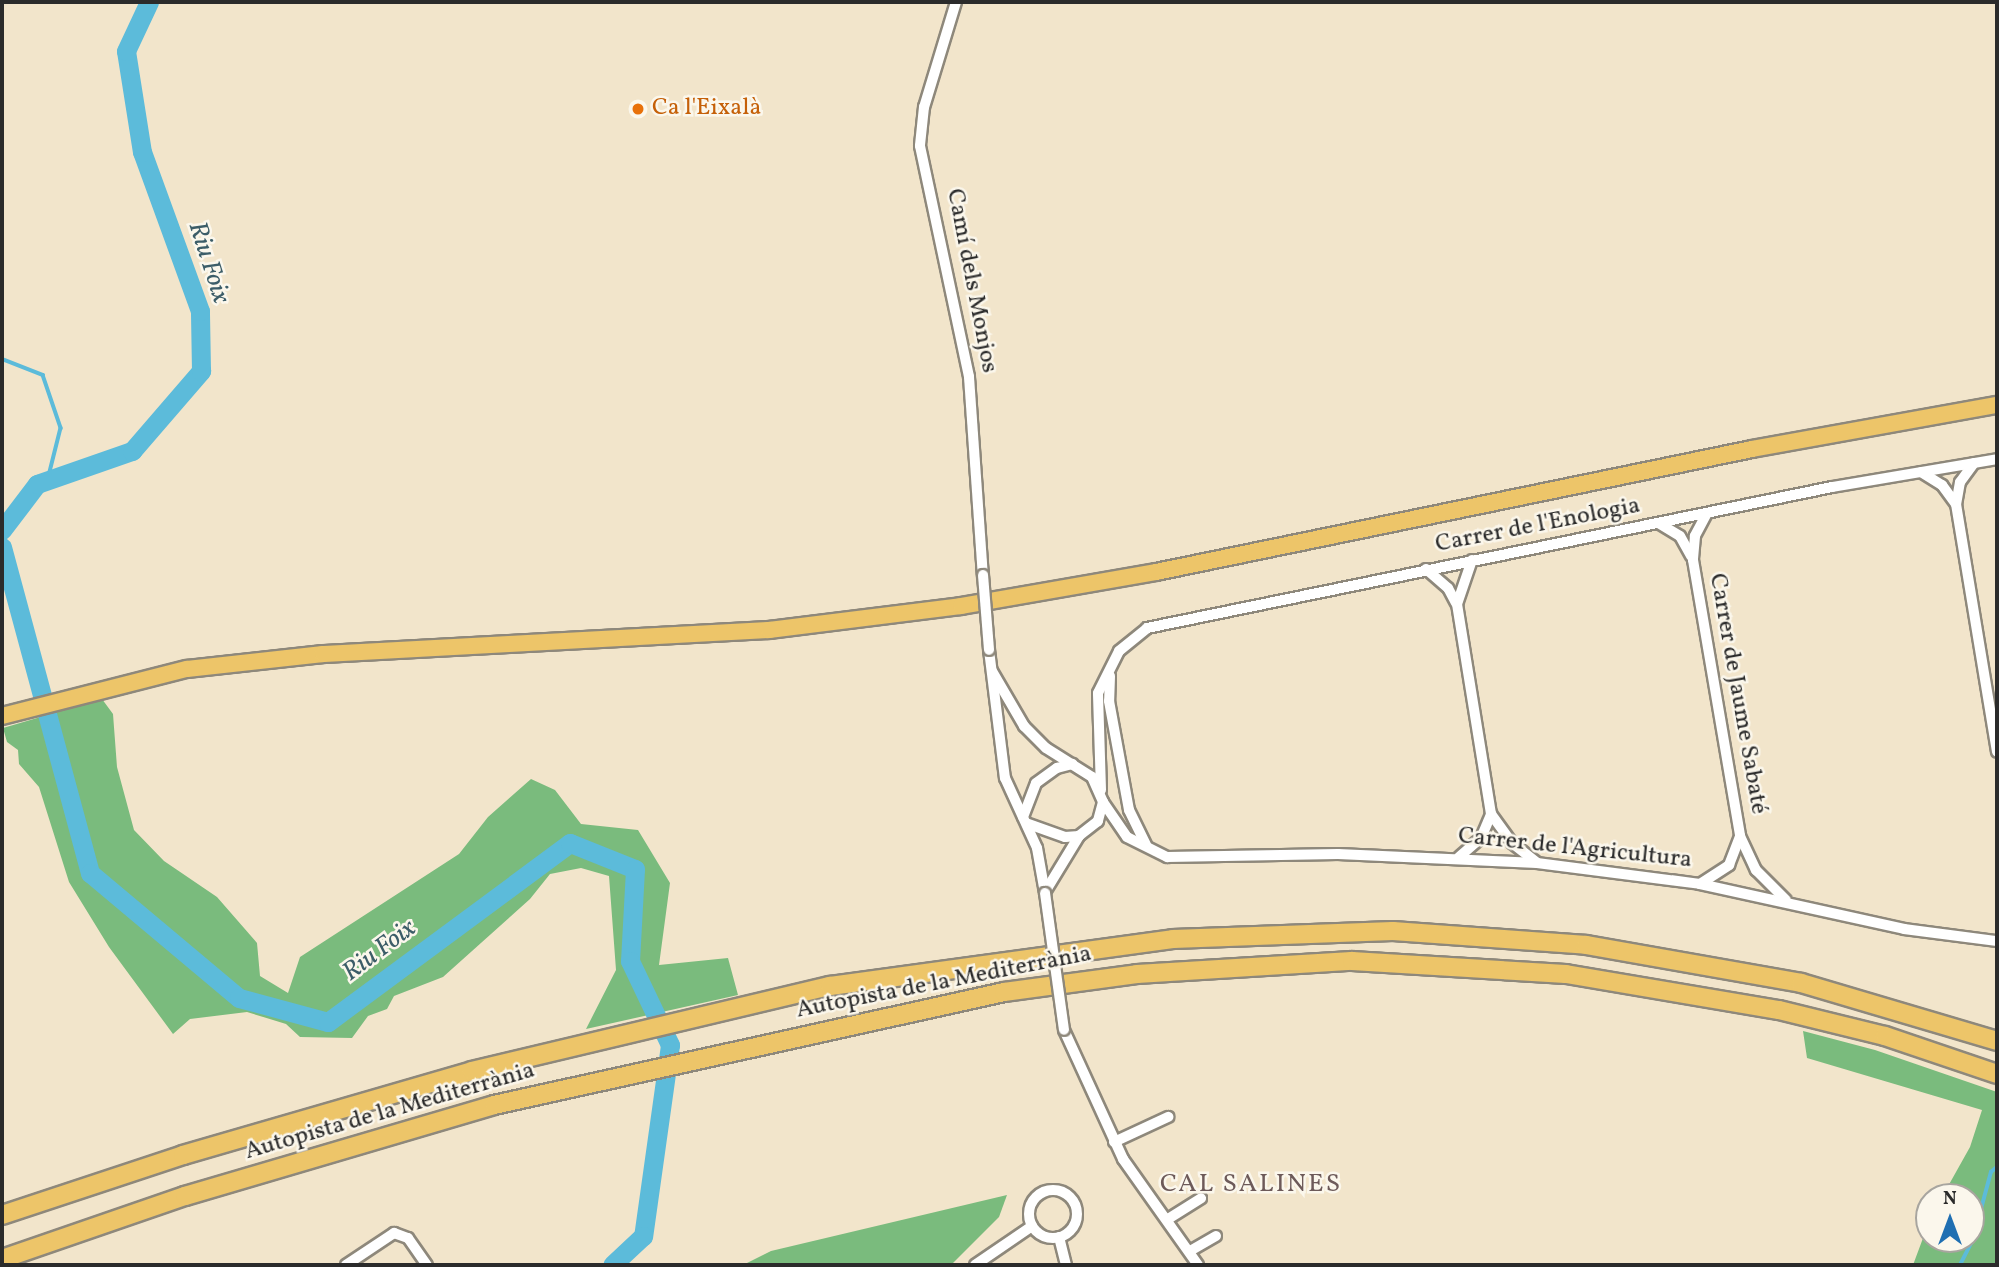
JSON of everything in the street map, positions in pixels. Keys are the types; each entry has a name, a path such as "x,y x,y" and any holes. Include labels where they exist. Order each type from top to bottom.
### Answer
{"highway":[{"path":"3,715 187,669 323,654 769,630 961,606 1156,572 1752,449 1997,405"},
{"name":"Autopista de la Mediterrània","path":"2,1215 183,1156 472,1071 830,986 1068,951 1228,935 1339,931 1475,935 1586,945 1695,961 1854,997 1997,1041"},
{"name":"Autopista de la Mediterrània","path":"2,1259 185,1196 480,1109 708,1056 1056,984 1246,965 1352,961 1514,969 1672,989 1832,1022 1997,1073"},
{"path":"1854,997 1961,1015 1997,1028"}],"street":[{"name":"Camí dels Monjos","path":"956,2 924,107 920,146 970,377 989,650 1005,778 1037,848 1064,1030 1114,1142 1191,1251 1198,1265"},
{"name":"Carrer de l'Enologia","path":"1101,790 1098,694 1129,639 1147,628 1426,569 1919,471 1997,459"},
{"path":"1974,463 1960,482 1956,504 1997,752"},
{"path":"1919,471 1942,485 1956,504"},
{"name":"Carrer de Jaume Sabaté","path":"1706,515 1695,536 1693,560 1740,836 1756,870 1786,901"},
{"name":"Carrer de Jaume Sabaté","path":"1660,524 1680,536 1693,560"},
{"path":"1457,604 1472,560"},
{"path":"1426,569 1448,588 1457,604 1491,814 1511,843 1537,863"},
{"path":"992,671 1024,726 1092,777 1101,790 1103,802 1098,821 1079,836 1045,893"},
{"path":"1110,672 1109,701 1129,810 1146,845"},
{"path":"1072,764 1056,768 1036,783 1024,820 1065,838 1079,836"},
{"name":"Carrer de l'Agricultura","path":"1103,802 1127,837 1167,857 1196,859 1338,854 1460,857 1537,863 1700,884 1904,929 1992,941"},
{"path":"1460,857 1481,838 1491,814"},
{"name":"Carrer de Jaume Sabaté","path":"1700,884 1729,865 1740,836"},
{"path":"1992,941 1997,933"},
{"path":"1114,1142 1168,1117"},
{"path":"1046,1191 1065,1194 1077,1217 1059,1237 1039,1233 1032,1226 1029,1215 1037,1196 1046,1191"},
{"path":"1168,1219 1200,1198"},
{"path":"975,1265 1032,1226"},
{"path":"346,1265 394,1233 408,1238 427,1265"},
{"path":"1191,1251 1216,1236"},
{"path":"1059,1237 1066,1265"}],"green space":[{"path":"102,699 113,714 117,767 134,830 164,861 217,897 257,943 260,976 288,993 300,957 459,854 488,817 531,779 555,790 581,824 638,830 670,883 659,965 728,958 738,995 586,1029 616,970 609,876 581,868 550,874 530,899 443,977 394,996 387,1009 368,1016 352,1038 300,1037 286,1024 247,1012 190,1019 173,1034 109,947 69,882 39,787 19,764 18,750 7,742 3,728"},
{"path":"1803,1031 1875,1050 1997,1092 1997,1265 1913,1265 1917,1253 1985,1253 1985,1183 1950,1183 1970,1147 1982,1110 1807,1058"},
{"path":"1007,1195 999,1217 951,1265 743,1265 771,1251"}],"waterway":[{"name":"Riu Foix","path":"2,530 37,484 132,451 201,371 200,311 142,152 126,51 149,2"},
{"path":"2,359 43,375 61,428 48,480"},
{"name":"Riu Foix","path":"2,547 90,873 239,998 328,1022 570,843 635,869 630,961 670,1045 643,1236 612,1265"},
{"path":"1960,1265 1973,1239 1991,1172 1997,1167"}],"place":[{"name":"Ca l'Eixalà","path":"638,109"}],"district":[{"name":"CAL SALINES","path":"1251,1185"}]}
